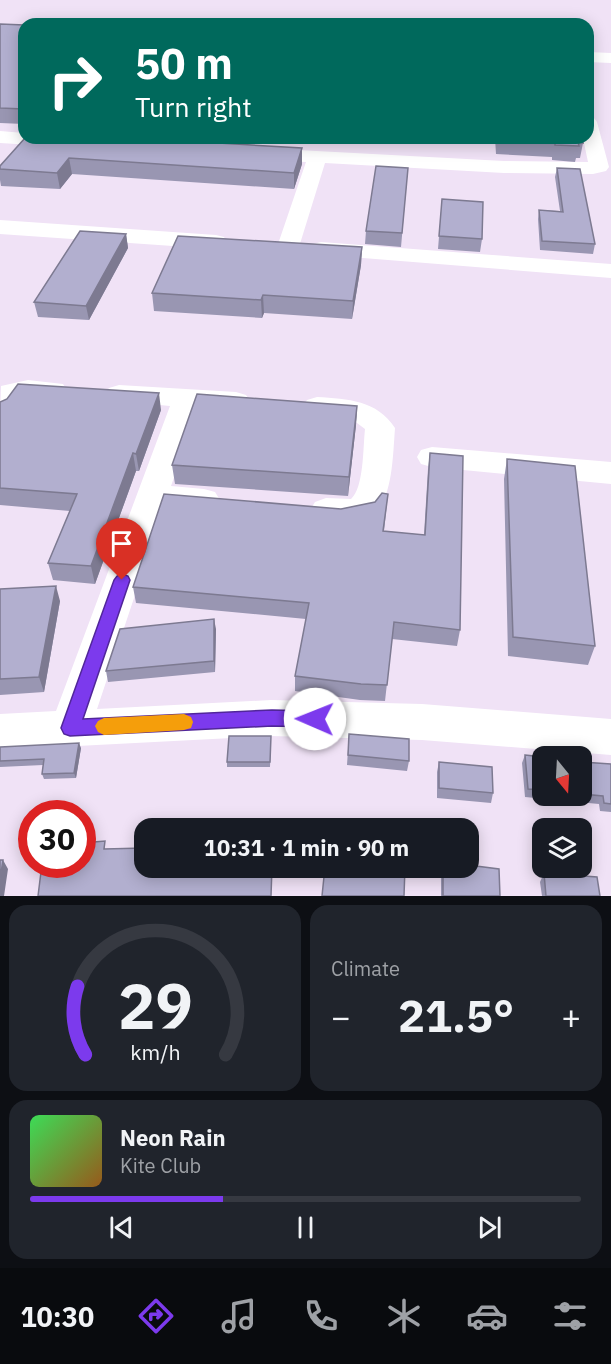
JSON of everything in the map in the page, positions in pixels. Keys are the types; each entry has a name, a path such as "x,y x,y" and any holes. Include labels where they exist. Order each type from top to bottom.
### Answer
{"street":[{"path":"594,57 611,58"},
{"path":"0,137 18,138"},
{"path":"200,150 226,145 317,157 524,168 593,168 599,167 593,144"},
{"path":"288,247 317,157"},
{"path":"0,227 241,243"},
{"path":"264,245 611,271"},
{"path":"0,409 11,392 28,389 356,408 370,415 380,428 372,497 362,508 342,512 294,508"},
{"path":"70,728 187,398"},
{"path":"432,457 611,473"},
{"path":"152,496 235,503"},
{"path":"0,732 272,718 422,722 611,737"}],"building":[{"path":"0,24 18,25 18,109 0,108"},
{"path":"20,144 235,144 302,148 294,173 69,158 57,173 0,169 0,166"},
{"path":"578,144 579,146 555,145"},
{"path":"376,166 408,168 402,233 366,231"},
{"path":"557,168 580,169 595,244 542,241 539,210 563,212"},
{"path":"442,199 483,202 482,239 439,236"},
{"path":"80,231 126,234 86,306 34,302"},
{"path":"178,236 362,247 353,301 263,295 261,300 152,293"},
{"path":"18,384 159,393 136,454 133,453 91,566 48,563 77,494 0,488 0,402 7,399"},
{"path":"197,394 357,406 349,477 172,465"},
{"path":"430,453 463,456 460,630 394,622 387,685 295,676 309,603 133,587 164,494 341,509 375,502 382,493 388,494 383,531 425,535"},
{"path":"507,459 575,466 595,646 513,637"},
{"path":"56,586 39,677 0,679 0,589"},
{"path":"214,619 214,661 106,671 120,629"},
{"path":"349,734 409,739 409,761 348,755"},
{"path":"229,736 271,736 270,762 227,762"},
{"path":"79,743 74,773 42,774 44,759 0,761 0,747"},
{"path":"525,755 532,756 532,789 528,789"},
{"path":"439,762 492,767 493,793 439,788"},
{"path":"592,763 611,764 611,804 604,803 603,796 592,795"},
{"path":"105,841 104,849 134,848 134,878 272,878 271,896 38,896 40,878 96,878 96,842"},
{"path":"0,860 3,860 0,879"},
{"path":"479,866 499,869 500,896 443,896 443,878 479,878"},
{"path":"597,877 600,896 546,896 544,878"},
{"path":"324,878 405,878 404,896 322,896"}],"slow traffic":[{"path":"104,726 184,722"}],"route":[{"path":"122,580 70,728 272,718 315,719"}]}
